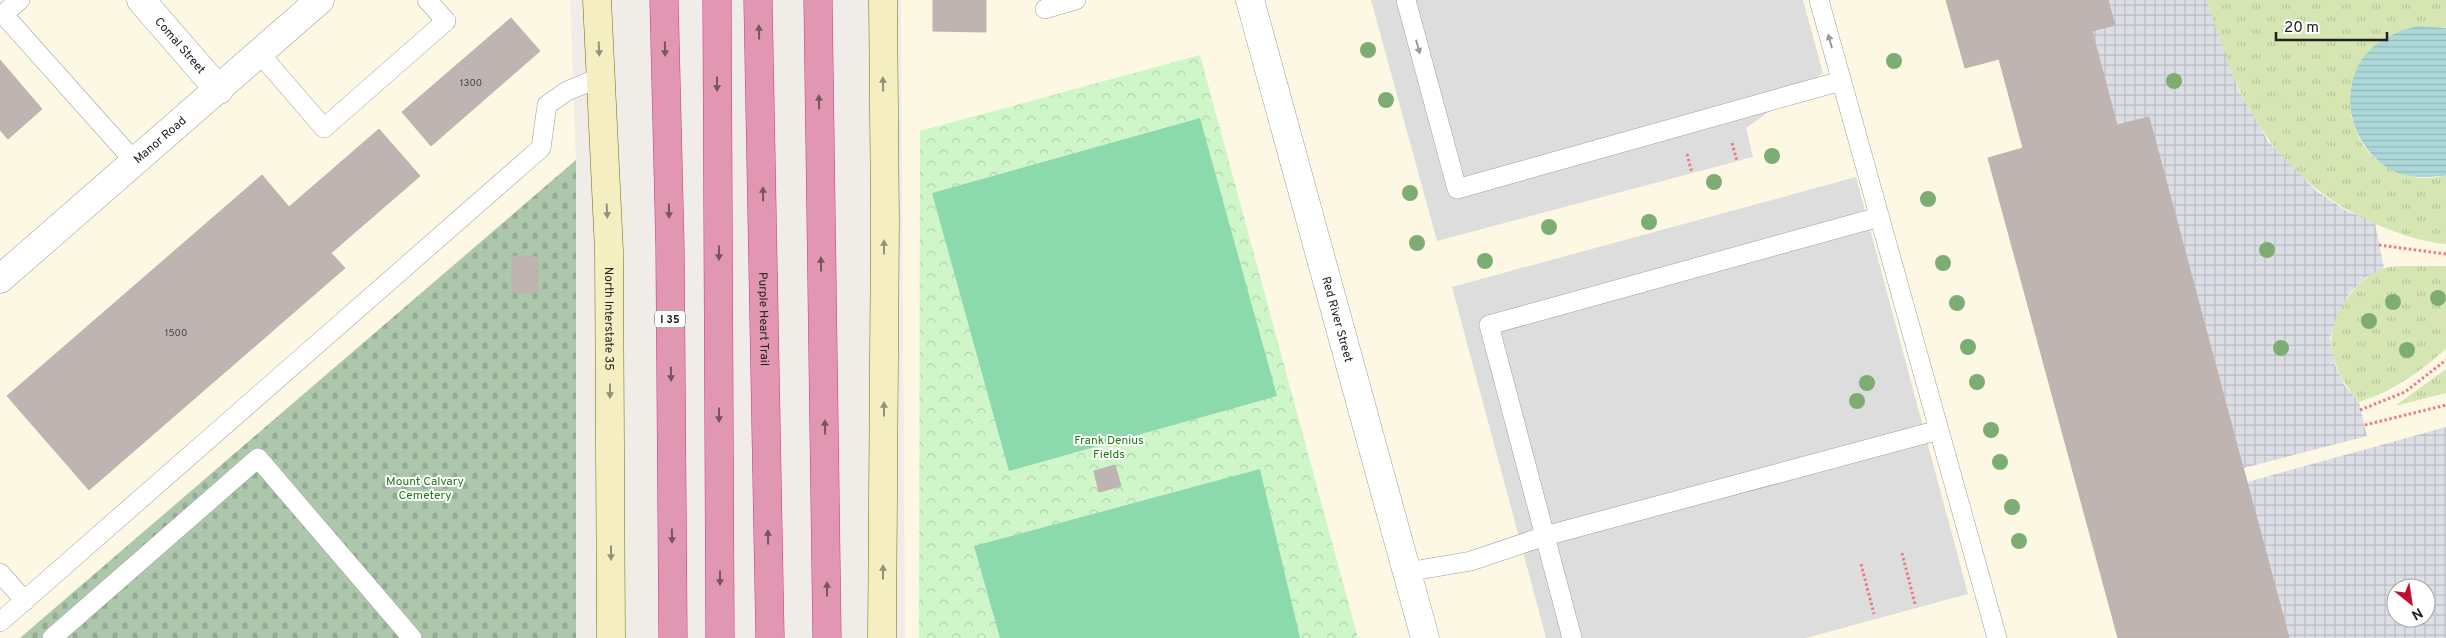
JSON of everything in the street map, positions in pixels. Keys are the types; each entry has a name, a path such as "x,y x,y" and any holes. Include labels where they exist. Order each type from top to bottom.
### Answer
{"highway":[{"name":"I 35","path":"664,0 670,246 673,638"},
{"path":"717,0 720,638"},
{"name":"Purple Heart Trail","path":"758,0 770,638"},
{"path":"818,0 827,638"}],"main road":[{"name":"North Interstate 35","path":"597,0 609,251 611,638"},
{"path":"882,638 885,231 883,0"}],"street":[{"name":"Comal Street","path":"141,0 219,90"},
{"name":"Manor Road","path":"0,279 320,0"},
{"name":"Red River Street","path":"1250,0 1425,638"}],"lane":[{"path":"20,0 3,14 135,162"},
{"path":"260,54 324,128 446,21 427,0"},
{"path":"1045,9 1076,0"},
{"path":"1406,0 1457,189 1841,81"},
{"path":"1819,0 1997,638"},
{"path":"0,622 541,148 547,105 567,91 601,77"},
{"path":"1572,638 1489,325 1879,217"},
{"path":"1407,572 1472,561 1545,536 1939,430"},
{"path":"52,638 258,458 412,638"},
{"path":"0,573 24,601"}],"path":[{"path":"2380,246 2446,254"},
{"path":"2360,410 2405,392 2446,360"},
{"path":"2365,425 2446,405"},
{"path":"1902,553 1915,604"},
{"path":"1861,564 1874,614"}],"shaded area":[{"path":"0,0 570,0 576,160 20,638 0,638"},
{"path":"901,0 2446,0 2446,638 905,638"},
{"path":"1371,0 1803,0 1823,73 1746,128 1753,157 1437,241"},
{"path":"2108,0 2206,0 2238,89 2268,141 2315,190 2345,210 2375,223 2384,268 2365,278 2349,294 2337,315 2330,338 2335,365 2345,386 2359,402 2367,436 2244,468 2149,117 2117,125 2092,31 2115,25"},
{"path":"1856,177 1968,594 1806,638 1546,638 1452,287"},
{"path":"2446,427 2446,638 2289,638 2247,482"}],"green space":[{"path":"2206,0 2446,0 2446,28 2443,27 2351,116 2359,138 2366,149 2385,166 2408,176 2421,178 2434,178 2446,175 2446,244 2400,234 2373,223 2339,205 2310,184 2285,159 2264,132 2246,102 2217,36"},
{"name":"Frank Denius Fields","path":"1200,55 1358,638 919,638 920,131"},
{"path":"1200,118 1277,396 1009,471 932,193"},
{"name":"Mount Calvary Cemetery","path":"576,160 576,638 20,638"},
{"path":"2394,266 2446,266 2446,349 2406,380 2372,398 2359,402 2348,389 2340,375 2332,346 2332,332 2343,304 2357,287 2376,271"},
{"path":"2446,369 2446,393 2395,406"},
{"path":"1260,469 1300,638 1000,638 974,546"}],"water":[{"path":"2417,26 2446,28 2446,175 2443,176 2418,177 2400,174 2379,161 2366,148 2357,132 2352,115 2350,97 2353,79 2360,63 2372,48 2382,40"}],"building":[{"path":"933,0 986,0 986,32 933,31"},
{"path":"1946,0 2108,0 2115,25 2092,31 2117,125 2149,117 2289,638 2118,638 1988,158 2023,148 1999,59 1965,68"},
{"path":"511,18 540,51 431,146 402,112"},
{"path":"0,60 42,109 8,139 0,130"},
{"path":"379,129 420,176 331,253 345,268 89,490 7,396 262,175 289,207"},
{"path":"512,256 538,257 537,293 512,292"},
{"path":"1115,465 1121,486 1099,492 1094,471"}]}
